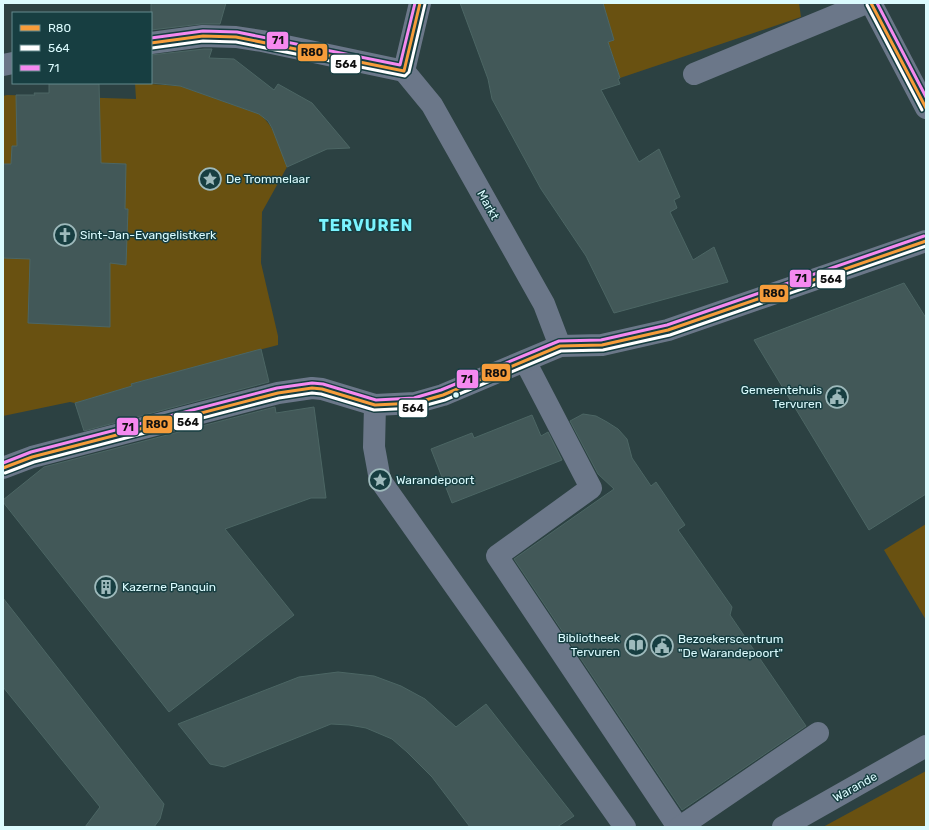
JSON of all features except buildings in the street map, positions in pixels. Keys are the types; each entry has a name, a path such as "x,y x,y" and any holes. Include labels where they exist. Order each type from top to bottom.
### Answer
{"street":[{"path":"152,43 203,36 236,37 262,41 404,71 420,3"},
{"path":"694,74 866,3"},
{"path":"871,3 926,108"},
{"name":"Markt","path":"404,71 432,105 544,304 560,346"},
{"path":"3,468 32,457 278,393 301,389 322,389 375,405 408,404 428,400 560,346 596,345 623,342 668,330 926,241"},
{"path":"525,361 591,488 496,556 679,827 818,733"},
{"path":"375,405 374,447 380,480 626,827"},
{"name":"Warande","path":"783,827 926,746"}],"shaded area":[{"path":"553,3 799,3 801,17 620,78 608,42"},
{"path":"135,84 180,86 259,114 270,125 280,145 287,167 262,212 261,263 278,336 278,345 131,384 132,386 75,403 70,402 3,416 3,96 136,99"},
{"path":"926,524 926,620 884,550"},
{"path":"926,771 926,827 823,827"}],"transit line":[{"name":"71","path":"152,38 203,31 237,32 400,65 415,3"},
{"name":"R80","path":"152,43 203,36 236,37 404,71 420,3"},
{"name":"R80","path":"871,3 926,108"},
{"name":"71","path":"877,3 926,97"},
{"name":"564","path":"152,48 203,41 236,42 405,76 409,72 425,4"},
{"name":"564","path":"867,5 922,110"},
{"name":"71","path":"3,463 31,452 277,388 312,383 323,384 376,400 414,398 441,390 559,341 601,340 667,325 924,236"},
{"name":"R80","path":"3,468 32,457 278,393 312,388 322,389 375,405 415,403 443,395 560,346 602,345 668,330 926,241"},
{"name":"564","path":"5,473 34,462 279,398 312,393 321,394 374,410 416,408 445,400 561,351 603,350 670,335 926,246"}],"place":[{"name":"De Trommelaar","path":"210,179"},
{"name":"Sint-Jan-Evangelistkerk","path":"65,235"},
{"name":"Gemeentehuis Tervuren","path":"837,397"},
{"name":"Warandepoort","path":"380,480"},
{"name":"Kazerne Panquin","path":"106,587"},
{"name":"Bibliotheek Tervuren","path":"636,645"},
{"name":"Bezoekerscentrum \"De Warandepoort\"","path":"662,646"}],"district":[{"name":"TERVUREN","path":"366,225"}]}
